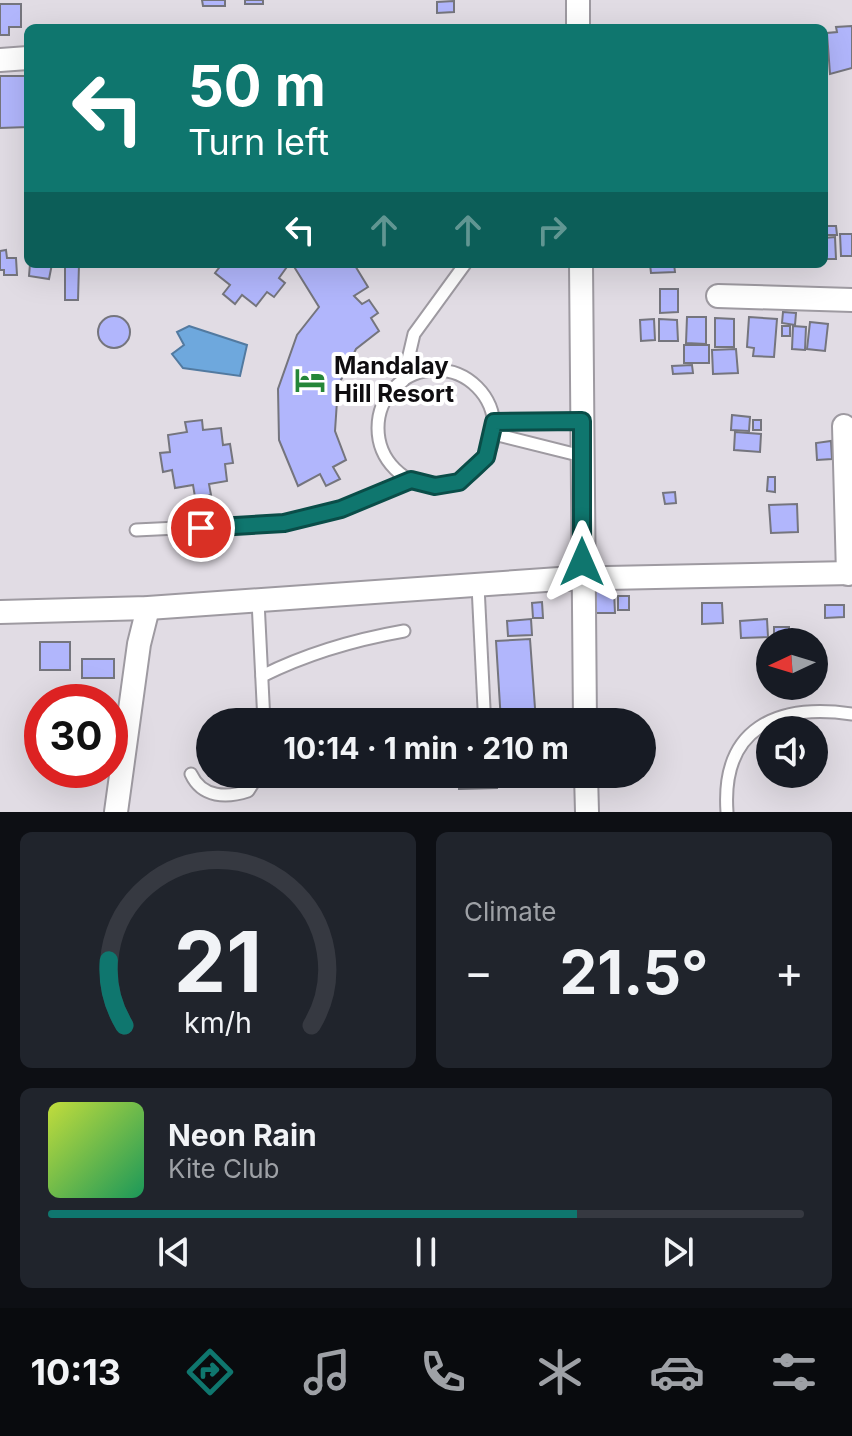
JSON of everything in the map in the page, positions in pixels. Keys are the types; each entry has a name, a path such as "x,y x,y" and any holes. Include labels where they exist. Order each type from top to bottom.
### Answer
{"street":[{"path":"578,0 578,24"},
{"path":"0,60 24,58"},
{"path":"581,268 585,708"},
{"path":"718,296 852,300"},
{"path":"0,612 148,608 582,579 850,574 844,426"},
{"path":"116,812 139,644 148,608"},
{"path":"586,788 587,812"}],"lane":[{"path":"403,381 414,334 462,268"},
{"path":"428,370 456,373 479,388 494,428 486,457 459,482 435,486 411,480 385,454 379,428 385,402 403,381 428,370"},
{"path":"494,428 582,421"},
{"path":"494,428 582,456"},
{"path":"136,530 284,523 341,509 411,480"},
{"path":"478,586 484,708"},
{"path":"258,601 263,708"},
{"path":"262,676 347,642 404,631"},
{"path":"727,812 728,780 739,746 748,734 762,724 801,712 852,714"},
{"path":"191,774 196,783"},
{"path":"203,788 212,794 230,796 250,788"}],"water":[{"path":"189,326 247,345 240,376 183,368 172,354 184,345 177,332"}],"building":[{"path":"202,0 225,0 225,6 203,6"},
{"path":"245,0 263,0 263,4 245,4"},
{"path":"454,1 454,12 437,13 437,2"},
{"path":"0,4 21,4 21,27 9,27 9,35 0,35"},
{"path":"852,26 852,68 830,74 828,33 837,32 836,27"},
{"path":"0,76 24,76 24,127 0,128"},
{"path":"828,226 836,226 837,235 828,235"},
{"path":"840,234 852,234 852,256 841,256"},
{"path":"835,237 836,259 828,259 828,238"},
{"path":"6,250 7,258 16,258 17,275 4,275 4,270 0,270 0,251"},
{"path":"30,268 51,268 49,279 29,276"},
{"path":"65,268 79,268 78,300 65,300"},
{"path":"219,268 286,268 279,278 285,283 274,297 267,292 256,306 242,295 235,304 223,294 230,285 215,273"},
{"name":"Mandalay Hill Resort","path":"295,268 356,268 368,287 354,296 362,304 369,300 378,313 371,318 379,331 356,349 338,386 335,431 346,460 333,467 340,479 326,486 320,474 298,486 279,440 278,389 297,335 319,307"},
{"path":"650,268 674,268 675,272 651,273"},
{"path":"660,289 678,289 678,312 660,313"},
{"path":"783,312 796,313 795,325 782,323"},
{"path":"114,316 126,320 130,332 126,344 114,348 102,344 98,332 102,320"},
{"path":"687,317 706,317 706,344 686,343"},
{"path":"749,317 777,319 774,357 753,356 754,348 747,347"},
{"path":"715,318 734,319 734,347 715,347"},
{"path":"654,319 655,340 641,341 640,320"},
{"path":"659,319 677,320 678,341 659,341"},
{"path":"810,322 828,324 825,351 807,349"},
{"path":"782,326 790,326 790,336 782,336"},
{"path":"793,326 806,327 805,350 792,349"},
{"path":"684,345 709,345 709,363 684,363"},
{"path":"736,349 738,373 713,374 712,350"},
{"path":"692,365 693,373 673,374 672,366"},
{"path":"732,415 750,417 749,431 731,430"},
{"path":"202,420 203,430 221,428 223,445 230,444 233,463 225,464 227,481 209,484 211,495 195,497 193,485 175,488 172,470 163,472 160,453 170,452 168,435 187,432 185,422"},
{"path":"753,420 761,420 761,430 753,430"},
{"path":"735,432 761,434 760,452 734,450"},
{"path":"831,441 832,459 817,460 816,443"},
{"path":"768,477 775,477 775,492 767,491"},
{"path":"675,492 676,503 665,504 663,493"},
{"path":"797,504 798,532 771,533 769,505"},
{"path":"594,591 614,591 615,613 595,613"},
{"path":"618,596 629,596 629,610 618,610"},
{"path":"542,602 543,618 533,618 532,603"},
{"path":"702,603 722,603 723,623 702,624"},
{"path":"825,605 844,605 844,617 825,618"},
{"path":"531,619 532,635 508,636 507,621"},
{"path":"767,619 768,628 756,628 756,637 741,638 740,621"},
{"path":"530,639 535,708 500,708 496,641"},
{"path":"40,642 70,642 70,670 40,670"},
{"path":"82,659 114,659 114,678 82,678"}],"place":[{"name":"Mandalay Hill Resort","path":"310,380"}],"route":[{"path":"201,528 284,523 341,509 411,480 435,486 459,482 479,467 486,457 494,434 494,422 582,421 582,562"}]}
